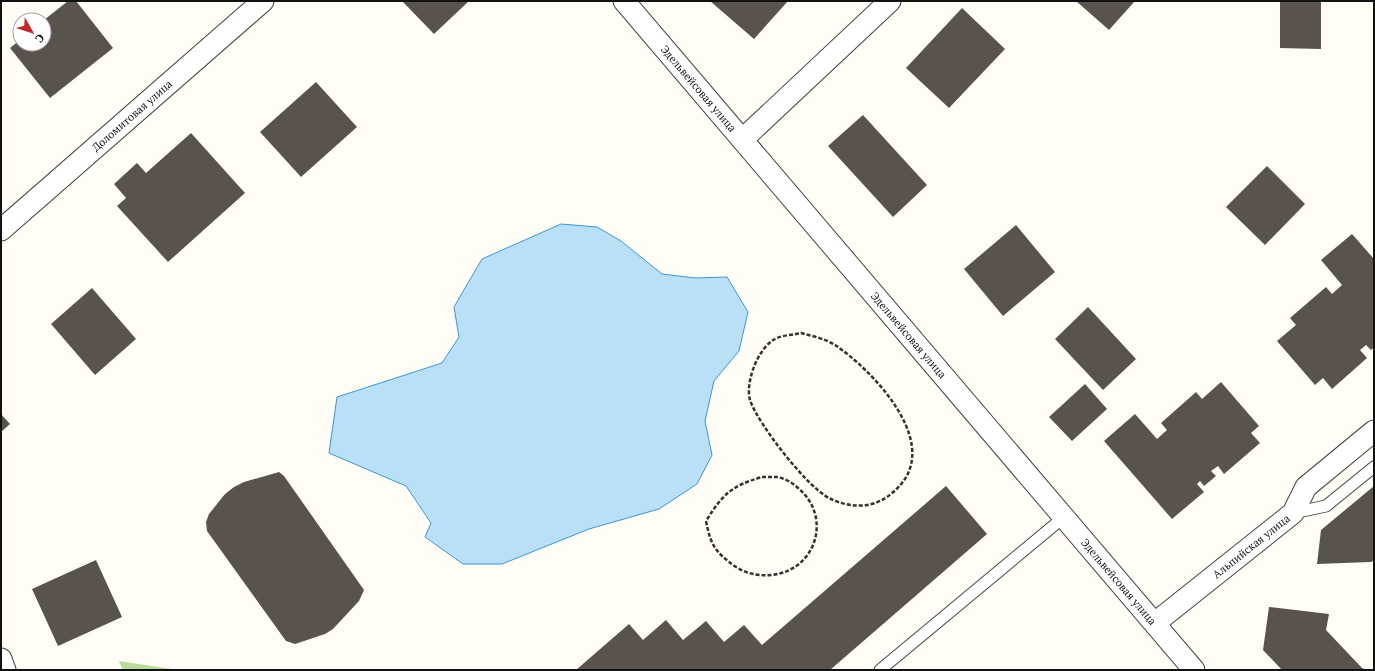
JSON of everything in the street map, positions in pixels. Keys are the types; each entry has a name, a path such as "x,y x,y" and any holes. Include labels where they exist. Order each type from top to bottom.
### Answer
{"street":[{"name":"Доломитовая улица","path":"1,230 263,1"},
{"name":"Эдельвейсовая улица","path":"624,1 1194,670"},
{"path":"743,139 890,1"},
{"name":"Альпийская улица","path":"1155,623 1293,513 1306,487 1374,431"},
{"path":"1,659 5,670"}],"lane":[{"path":"1293,513 1326,506 1374,467"},
{"path":"880,670 1064,517"}],"path":[{"path":"801,332 834,344 864,368 882,388 910,433 913,455 907,477 895,491 879,502 867,505 845,504 828,498 781,451 762,424 750,399 750,379 755,361 774,339 801,332"},
{"path":"762,477 778,477 794,484 807,495 815,509 818,527 814,545 800,564 782,574 761,576 742,570 724,558 710,541 706,521 720,498 740,483 762,477"}],"green space":[{"path":"119,661 178,670 123,670"}],"water":[{"path":"561,224 597,227 621,241 662,274 695,278 727,277 748,312 739,351 714,381 705,421 712,455 697,484 659,509 589,529 502,564 463,564 425,537 431,523 406,486 329,453 337,397 442,363 459,337 454,307 482,259"}],"building":[{"path":"68,1 76,1 113,48 50,98 13,52 52,52 52,14"},
{"path":"402,1 469,1 434,34"},
{"path":"710,1 788,1 754,39"},
{"path":"1076,1 1135,1 1109,30"},
{"path":"1280,1 1321,1 1321,49 1280,48"},
{"path":"962,8 1005,49 949,108 906,68"},
{"path":"316,82 357,127 301,177 260,132"},
{"path":"863,115 927,185 893,217 828,146"},
{"path":"191,133 245,193 168,262 117,206 126,198 114,184 137,163 146,173"},
{"path":"1267,166 1305,204 1265,245 1226,207"},
{"path":"1016,225 1055,272 1003,316 964,269"},
{"path":"1352,234 1374,259 1374,347 1371,350 1366,345 1360,350 1367,358 1332,389 1323,378 1315,385 1277,341 1296,325 1290,318 1326,287 1332,294 1342,285 1321,260"},
{"path":"92,288 136,339 95,375 51,324"},
{"path":"1088,307 1136,359 1103,390 1055,339"},
{"path":"1221,382 1259,426 1251,433 1260,443 1224,474 1218,466 1211,471 1216,476 1204,486 1200,481 1197,484 1204,492 1172,519 1104,441 1135,414 1157,439 1167,430 1161,423 1196,392 1202,399"},
{"path":"1085,384 1107,409 1072,441 1049,417"},
{"path":"1,414 10,424 1,432"},
{"path":"279,472 284,476 364,590 359,601 333,629 325,634 295,644 286,641 207,531 206,522 209,514 225,494 234,487 244,482"},
{"path":"946,486 987,534 830,670 576,670 629,624 643,640 666,620 683,640 706,621 724,642 744,625 762,645"},
{"path":"1374,486 1374,560 1371,562 1317,564 1321,530"},
{"path":"96,560 122,617 58,646 32,589"},
{"path":"1269,607 1329,614 1326,630 1362,668 1367,670 1282,670 1263,650"}]}
